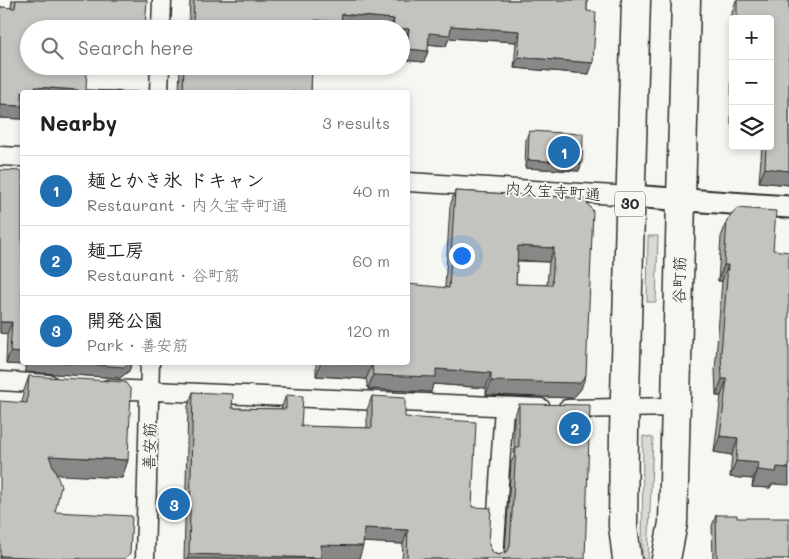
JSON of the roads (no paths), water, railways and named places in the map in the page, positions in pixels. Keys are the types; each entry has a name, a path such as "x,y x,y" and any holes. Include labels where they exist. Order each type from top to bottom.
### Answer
{"main road":[{"name":"30","path":"626,559 622,526 624,407 636,0"},
{"name":"谷町筋","path":"666,559 673,523 686,0"},
{"path":"673,523 679,559"},
{"name":"30","path":"613,559 622,526"}],"street":[{"path":"161,20 162,0"},
{"path":"159,90 160,75"},
{"path":"0,156 20,157"},
{"name":"内久宝寺町通","path":"410,182 789,207"},
{"name":"善安筋","path":"145,559 150,365"},
{"path":"0,381 68,386"},
{"path":"87,387 504,407 589,409 676,407"},
{"path":"494,559 504,407"}],"place":[{"name":"麺とかき氷 ドキャン","path":"564,152"},
{"name":"麺工房","path":"575,428"},
{"name":"開発公園","path":"174,504"}]}
